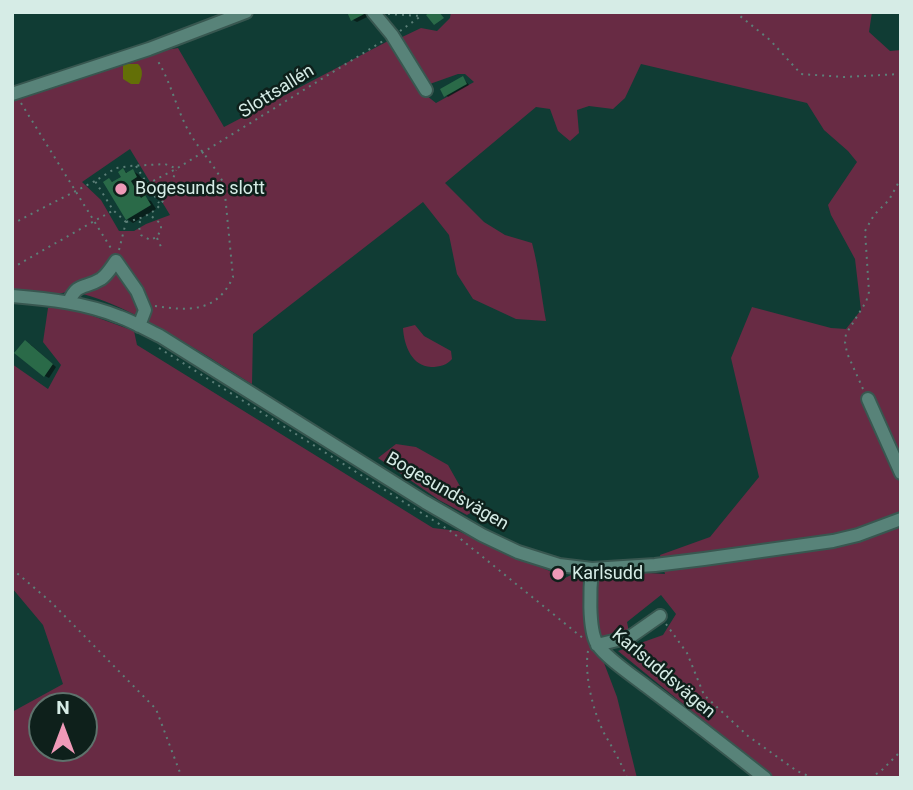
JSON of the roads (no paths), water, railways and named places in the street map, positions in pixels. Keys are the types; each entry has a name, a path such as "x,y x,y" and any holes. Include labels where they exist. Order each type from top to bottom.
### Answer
{"street":[{"path":"14,93 149,49 246,12"},
{"path":"373,13 426,90"},
{"path":"69,302 78,288 100,279 110,271 116,261 137,291 145,310 139,326"},
{"name":"Bogesundsvägen","path":"12,296 69,302 107,312 139,326 482,535 506,547 559,565 592,569 655,565 832,541 858,535 901,519"},
{"path":"867,399 901,473"},
{"name":"Karlsuddsvägen","path":"592,569 592,645 765,778"},
{"path":"592,645 630,637 660,616"}],"place":[{"name":"Bogesunds slott","path":"121,189"},
{"name":"Karlsudd","path":"558,574"}]}
